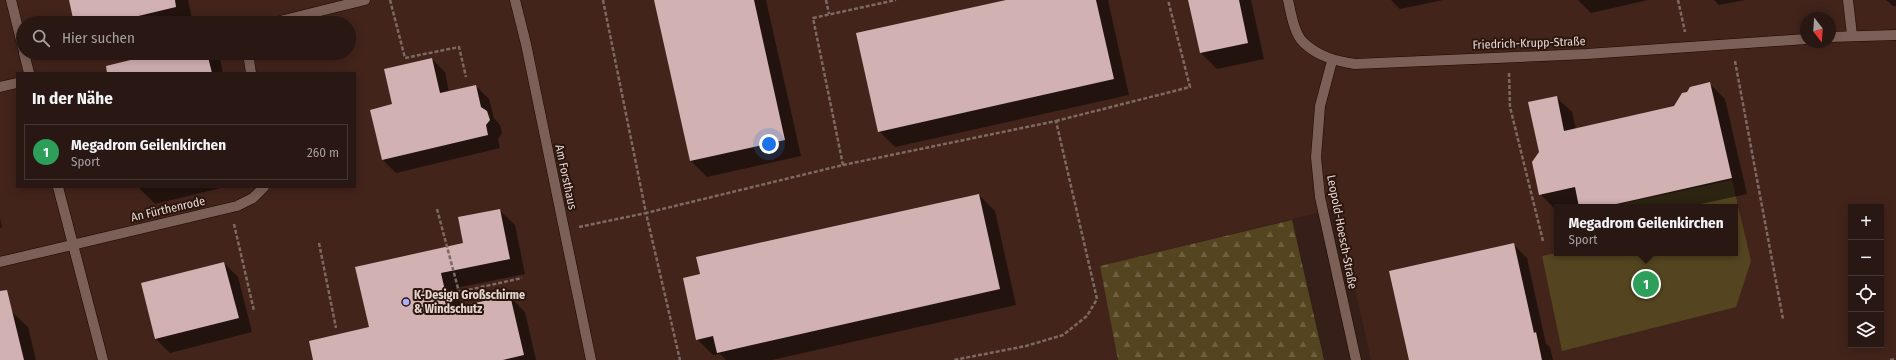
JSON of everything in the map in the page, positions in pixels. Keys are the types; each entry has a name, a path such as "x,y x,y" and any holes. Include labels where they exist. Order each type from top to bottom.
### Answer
{"street":[{"path":"11,0 16,20"},
{"path":"300,16 365,0"},
{"name":"Am Forsthaus","path":"515,0 526,44 591,360"},
{"name":"Friedrich-Krupp-Straße","path":"1288,0 1296,29 1304,43 1332,61 1355,64 1689,48 1800,39"},
{"path":"1848,0 1852,35"},
{"path":"1836,36 1896,35"},
{"path":"26,60 29,72"},
{"path":"249,60 251,72"},
{"name":"Leopold-Hoesch-Straße","path":"1332,61 1320,106 1316,157 1320,197 1356,360"},
{"path":"0,87 16,83"},
{"path":"58,188 103,360"},
{"name":"An Fürthenrode","path":"0,262 231,208 253,198 263,188"}],"path":[{"path":"390,0 405,58 459,46 466,77"},
{"path":"603,0 646,212 680,360"},
{"path":"826,0 829,14"},
{"path":"843,165 813,18 896,0"},
{"path":"564,231 843,165 1056,121 1190,87 1168,0"},
{"path":"1678,0 1689,48"},
{"path":"1732,45 1783,319"},
{"path":"1508,57 1510,107 1543,241"},
{"path":"954,360 1026,346 1063,335 1087,316 1097,299 1056,121"},
{"path":"231,208 254,311"},
{"path":"437,209 459,292 522,278"},
{"path":"319,243 336,328"},
{"path":"1890,360 1896,359"}],"shaded area":[{"path":"0,0 1896,0 1896,360 1371,360 1337,208 1100,266 1118,360 0,360"}],"green space":[{"path":"1732,180 1738,204 1620,204"},
{"path":"1738,206 1751,261 1736,307 1562,351 1542,256 1554,254 1554,256 1738,256"},
{"path":"1292,220 1324,360 1118,360 1100,266"}],"building":[{"path":"69,0 175,0 176,7 138,16 72,16"},
{"path":"654,0 754,0 785,140 690,161"},
{"path":"1006,0 1096,0 1114,79 878,132 856,33"},
{"path":"1188,0 1239,0 1248,43 1200,53"},
{"path":"432,58 440,93 476,85 481,107 487,111 490,120 486,125 488,135 382,160 370,110 392,104 384,69"},
{"path":"130,60 209,60 212,72 107,72 106,66"},
{"path":"1710,82 1732,178 1616,204 1578,204 1575,187 1539,195 1532,162 1539,152 1528,102 1557,96 1564,131 1674,106 1682,93 1687,92 1690,87"},
{"path":"979,194 1000,289 717,353 713,336 696,340 683,278 700,274 696,257"},
{"name":"K-Design Großschirme & Windschutz","path":"500,209 510,259 441,273 449,309 510,295 524,355 503,360 313,360 309,341 369,327 355,267 463,243 458,217"},
{"path":"1514,243 1534,333 1536,332 1542,360 1409,360 1389,271"},
{"path":"224,262 239,318 155,339 141,283"},
{"path":"7,290 24,360 0,360 0,291"}],"place":[{"name":"Megadrom Geilenkirchen","path":"1646,284"},
{"name":"K-Design Großschirme & Windschutz","path":"406,302"}]}
